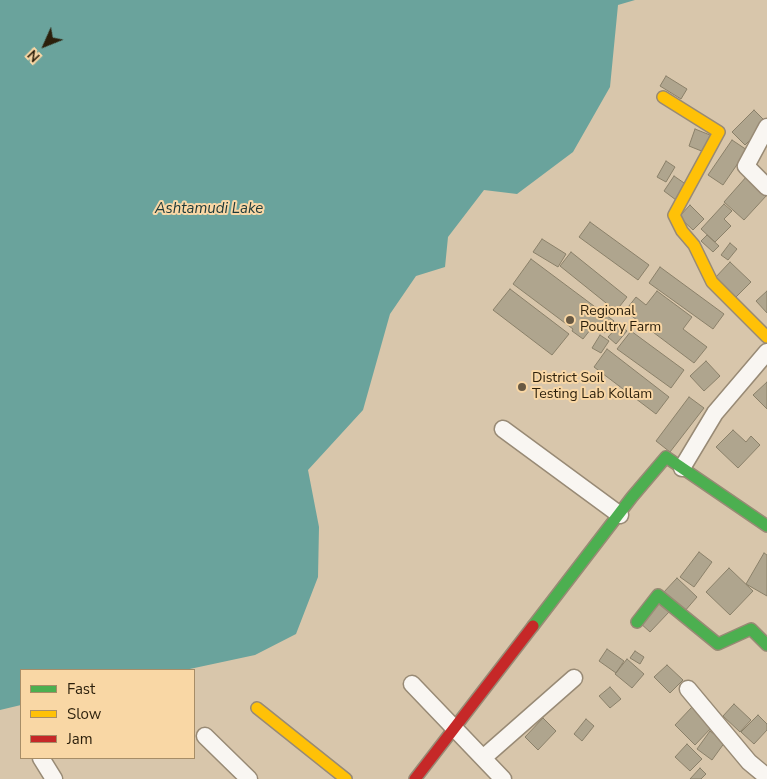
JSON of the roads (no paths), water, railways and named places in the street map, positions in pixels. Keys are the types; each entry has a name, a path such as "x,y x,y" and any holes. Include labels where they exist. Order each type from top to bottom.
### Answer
{"street":[{"path":"663,97 719,132 674,215 682,231 694,246 712,282 767,337"},
{"path":"767,127 746,166 767,187"},
{"path":"682,468 715,413 767,352"},
{"path":"503,428 620,515"},
{"path":"415,779 620,515 632,496 666,457 767,526"},
{"path":"637,622 658,595 718,644 752,629 767,645"},
{"path":"483,758 574,678"},
{"path":"412,684 483,758 499,778"},
{"path":"688,690 749,762 767,777"},
{"path":"257,708 346,779"},
{"path":"205,736 249,779"},
{"path":"42,759 54,779"}],"water":[{"name":"Ashtamudi Lake","path":"0,0 635,0 618,5 610,87 573,152 517,194 484,190 448,237 445,267 416,276 390,314 363,410 308,470 319,527 318,577 296,634 255,655 190,669 20,669 20,705 0,710"}],"place":[{"name":"Regional Poultry Farm","path":"570,320"},
{"name":"District Soil Testing Lab Kollam","path":"522,387"}]}
